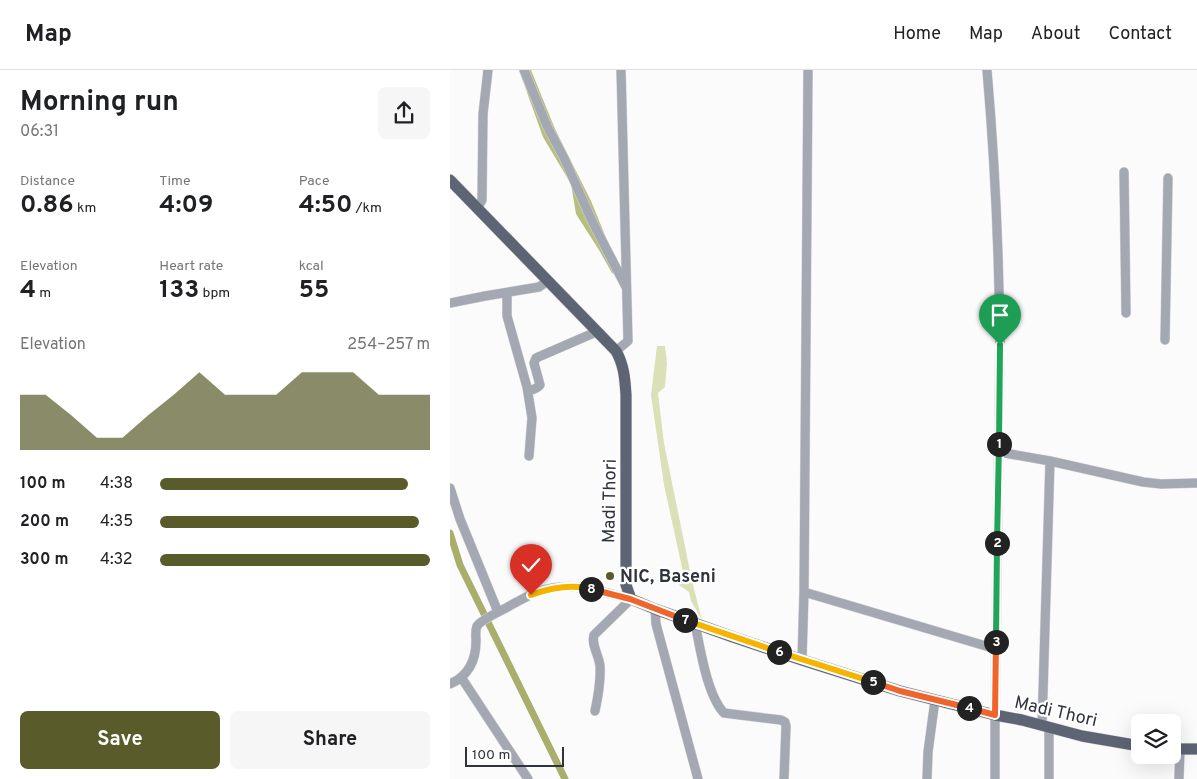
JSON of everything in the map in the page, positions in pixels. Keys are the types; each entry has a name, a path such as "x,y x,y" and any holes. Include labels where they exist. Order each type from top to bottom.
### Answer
{"main road":[{"name":"Madi Thori","path":"450,180 616,352 623,367 626,395 626,585 630,599 802,660 900,691 1082,736 1131,744"},
{"path":"1181,749 1197,749"}],"street":[{"path":"477,208 482,200 483,114 488,70"},
{"path":"524,70 547,126 564,158 592,221 627,288"},
{"path":"616,352 628,341 621,70"},
{"path":"802,660 808,70"},
{"path":"987,70 994,146 1000,345 995,779"},
{"path":"1124,172 1126,313"},
{"path":"1165,340 1168,178"},
{"path":"450,303 539,287 548,281"},
{"path":"507,293 507,316 528,391 532,418 529,456"},
{"path":"528,391 540,385 534,363 536,358 596,332"},
{"path":"999,452 1050,461 1143,482 1161,484 1197,483"},
{"path":"1049,779 1046,727 1050,461"},
{"path":"450,488 495,614"},
{"path":"450,684 470,669 476,651 478,624 536,593 568,587 584,588 630,599"},
{"path":"804,592 996,649"},
{"path":"595,711 600,674 599,663 593,644 594,634 630,599"},
{"path":"655,609 656,624 698,779"},
{"path":"695,623 702,661 720,709 724,713 782,720 785,722 784,779"},
{"path":"461,677 528,779"},
{"path":"927,779 928,752 935,700"},
{"path":"1178,764 1179,779"}],"green space":[{"path":"519,70 531,70 555,129 591,201 622,277 612,273 576,214 571,184 543,137"},
{"path":"657,346 665,346 667,363 665,387 658,393 664,443 692,581 702,620 691,601 689,592 679,585 683,572 664,485 651,395"}],"waterway":[{"path":"450,533 460,565 565,779"}],"place":[{"name":"NIC, Baseni","path":"610,576"}],"route":[{"path":"531,595 541,591 577,586 630,599 802,660 900,691 995,715 1000,345"}]}
